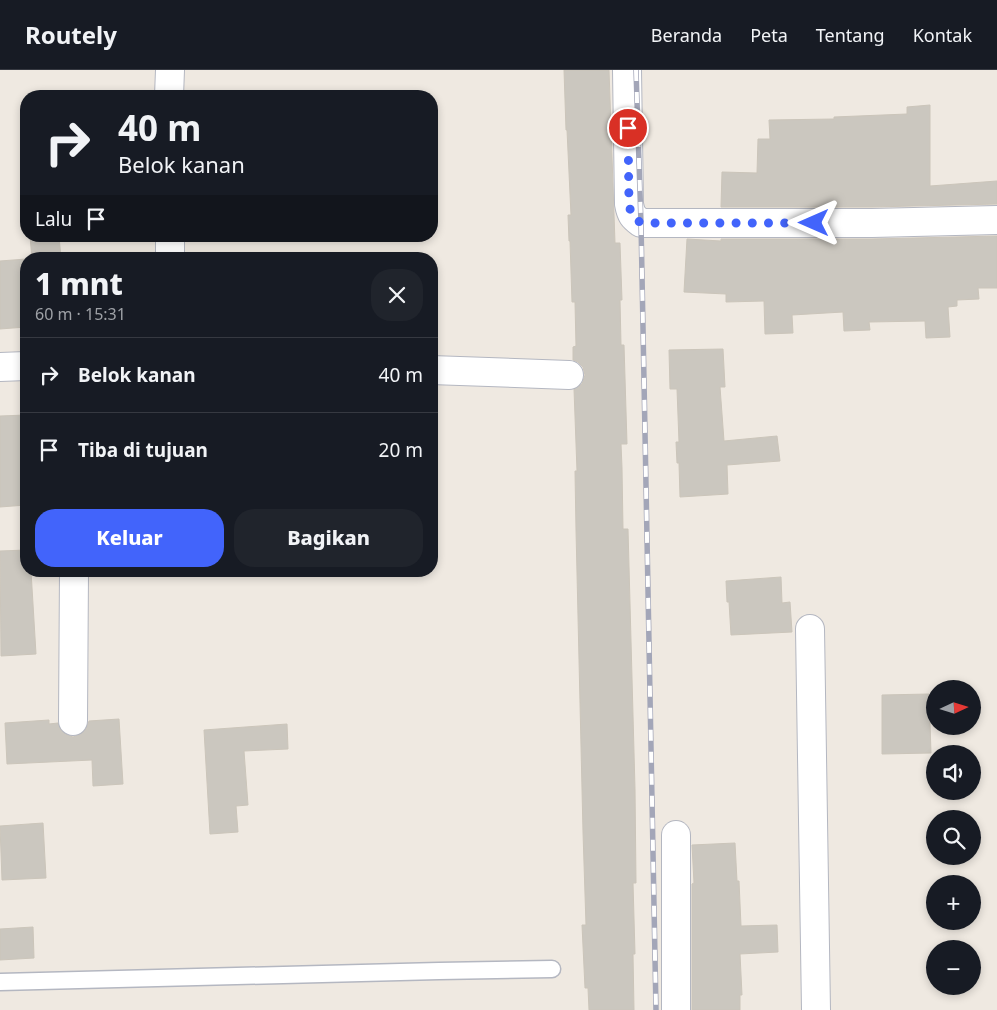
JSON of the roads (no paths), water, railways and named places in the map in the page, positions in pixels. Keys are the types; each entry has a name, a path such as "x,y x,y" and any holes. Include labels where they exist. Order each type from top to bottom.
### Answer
{"street":[{"path":"169,90 170,70"},
{"path":"627,70 629,204 633,217 641,223 862,223 997,220"},
{"path":"0,367 20,366"},
{"path":"438,370 569,375"},
{"path":"72,721 74,577"},
{"path":"810,630 816,1010"},
{"path":"676,835 676,1010"}],"lane":[{"path":"0,982 552,969"}],"railway":[{"path":"636,70 641,223 656,1010"}]}
